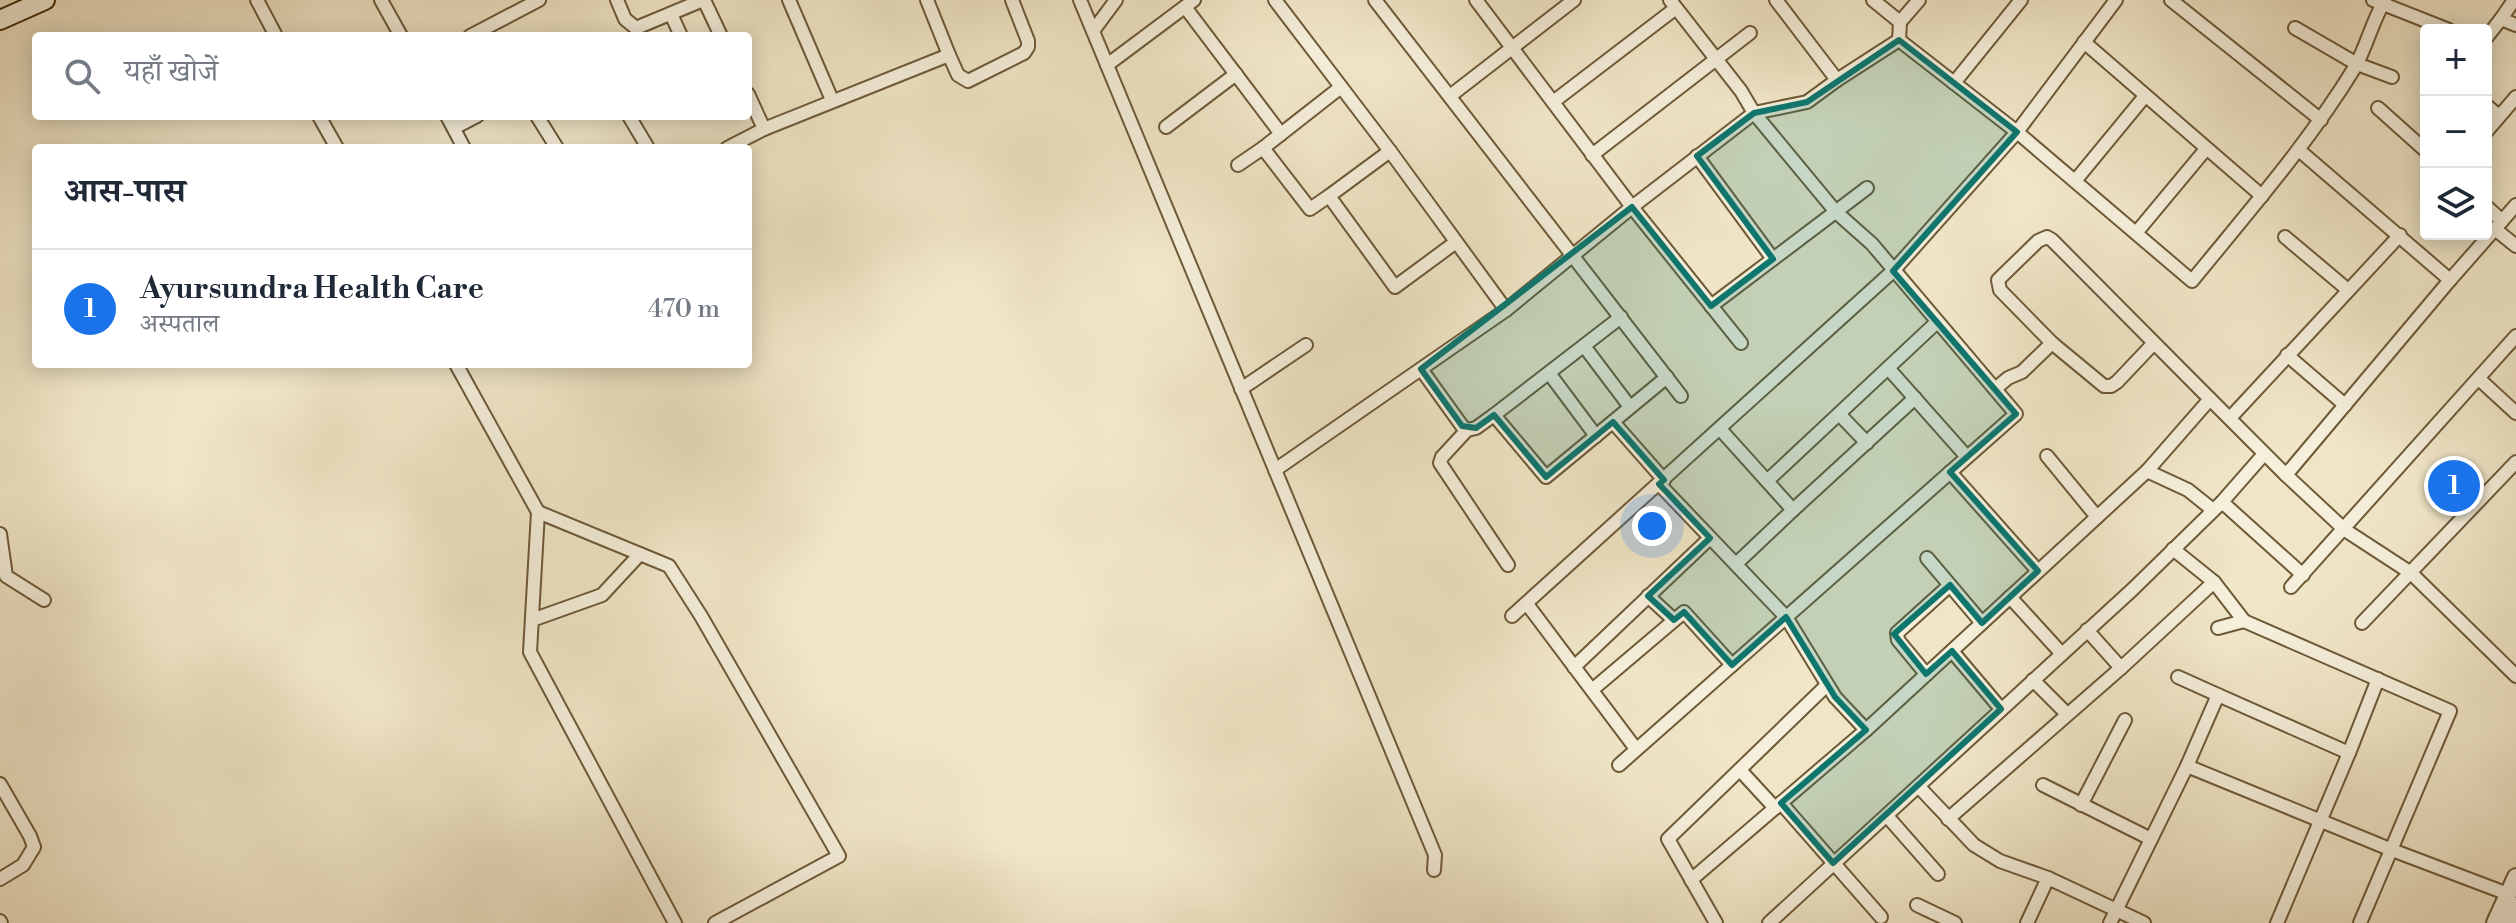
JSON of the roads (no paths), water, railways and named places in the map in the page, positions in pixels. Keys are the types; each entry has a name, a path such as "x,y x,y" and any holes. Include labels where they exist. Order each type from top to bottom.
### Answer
{"main road":[{"path":"0,20 45,0"}],"street":[{"path":"257,0 274,32"},
{"path":"478,32 539,0"},
{"path":"617,0 625,19 636,28 704,0 719,32"},
{"path":"789,0 832,100"},
{"path":"927,0 958,75 968,81 1024,53 1028,47 1012,0"},
{"path":"1080,0 1435,855 1434,870"},
{"path":"1093,31 1116,0"},
{"path":"1275,0 1506,310"},
{"path":"1375,0 1681,396"},
{"path":"1476,0 1632,207 1741,343"},
{"path":"1450,96 1574,0"},
{"path":"1776,0 1837,80"},
{"path":"1873,0 1900,22"},
{"path":"1899,40 1900,22 1919,0"},
{"path":"1954,83 2021,0"},
{"path":"1512,616 1893,271 2017,132 2116,0"},
{"path":"2171,0 2321,120"},
{"path":"2492,30 2514,0"},
{"path":"384,1 399,32"},
{"path":"1899,40 2017,132 2192,281 2300,151 2321,120 2357,64 2380,2 2434,24"},
{"path":"1107,65 1189,3 1281,134"},
{"path":"1553,102 1673,4 1741,91 1754,113 1836,212 1872,244 2016,414 1619,765"},
{"path":"671,14 679,32"},
{"path":"2501,19 2516,25"},
{"path":"2295,28 2357,64 2392,77"},
{"path":"1592,155 1750,33"},
{"path":"1275,470 1506,310 1754,113 1807,102 1899,40"},
{"path":"2084,42 2262,196"},
{"path":"735,144 832,100 949,55"},
{"path":"1166,127 1236,74"},
{"path":"1238,165 1341,87"},
{"path":"2075,181 2145,96"},
{"path":"2492,125 2516,97"},
{"path":"752,103 764,129"},
{"path":"2378,108 2420,146"},
{"path":"2492,110 2499,116"},
{"path":"321,120 335,144"},
{"path":"449,120 462,144"},
{"path":"454,128 469,120"},
{"path":"540,120 554,144"},
{"path":"631,120 646,144"},
{"path":"1263,148 1310,209 1390,151"},
{"path":"2136,233 2206,149"},
{"path":"2300,151 2450,280"},
{"path":"1697,156 1773,259"},
{"path":"1711,306 1867,188"},
{"path":"1329,196 1395,287 1456,242"},
{"path":"2286,475 2516,205"},
{"path":"2492,216 2516,246"},
{"path":"2230,418 2400,235"},
{"path":"2154,343 2111,386 2098,383 2052,343 2000,290 1998,280 2033,246 2047,237 2230,418 2286,475 2345,530 2411,573 2516,676"},
{"path":"2285,237 2348,290"},
{"path":"1508,565 1440,463 1442,457 1467,430 1476,428 1494,415 1621,317"},
{"path":"1767,481 1937,322"},
{"path":"2291,587 2516,336"},
{"path":"1995,389 2022,372 2052,343"},
{"path":"1241,389 1306,345"},
{"path":"1584,346 1630,407"},
{"path":"2287,355 2345,405"},
{"path":"458,368 538,512 530,652 675,923"},
{"path":"1888,368 1967,457"},
{"path":"1421,369 1467,430"},
{"path":"1549,373 1596,436"},
{"path":"1494,415 1546,477 1667,377"},
{"path":"2479,379 2516,413"},
{"path":"1736,564 1915,398"},
{"path":"1691,880 1866,730 2147,471 2210,399"},
{"path":"1839,414 1867,443"},
{"path":"1613,422 1710,538 1786,617 1827,685 1866,730"},
{"path":"1720,429 1793,510"},
{"path":"1774,921 2173,549 2264,454"},
{"path":"2047,456 2097,517"},
{"path":"2362,623 2516,462"},
{"path":"2147,471 2217,506 2303,575"},
{"path":"1950,472 2038,571"},
{"path":"2502,479 2516,486"},
{"path":"538,512 669,566 839,856 715,923"},
{"path":"0,534 6,576 44,600"},
{"path":"1574,667 1710,538"},
{"path":"2173,549 2214,582 2244,621 2450,711 2360,923"},
{"path":"532,620 602,595 640,554"},
{"path":"1927,558 1982,623"},
{"path":"1948,819 2214,582"},
{"path":"1926,674 1898,640 1897,633 1950,585"},
{"path":"1648,596 1674,620"},
{"path":"2010,597 2062,654"},
{"path":"1527,604 1636,749"},
{"path":"1592,690 1684,612 1732,665"},
{"path":"2218,628 2244,621"},
{"path":"2087,630 2121,668"},
{"path":"1952,651 2001,709"},
{"path":"2178,677 2349,753"},
{"path":"2277,923 2378,679"},
{"path":"2033,680 2067,714"},
{"path":"1716,923 1668,839 1827,685"},
{"path":"2110,923 2218,695"},
{"path":"2081,805 2125,720"},
{"path":"2187,766 2512,900"},
{"path":"1740,770 1833,863 1881,917"},
{"path":"0,784 34,847 23,865 0,879"},
{"path":"2043,785 2151,839"},
{"path":"1919,787 1974,845 2000,861 2048,878 2144,923"},
{"path":"1887,816 1938,874"},
{"path":"2508,923 2516,877"},
{"path":"2027,923 2048,878"},
{"path":"2495,923 2512,900"},
{"path":"1917,905 1949,922"}],"place":[{"name":"Ayursundra Health Care","path":"2454,486"}]}
